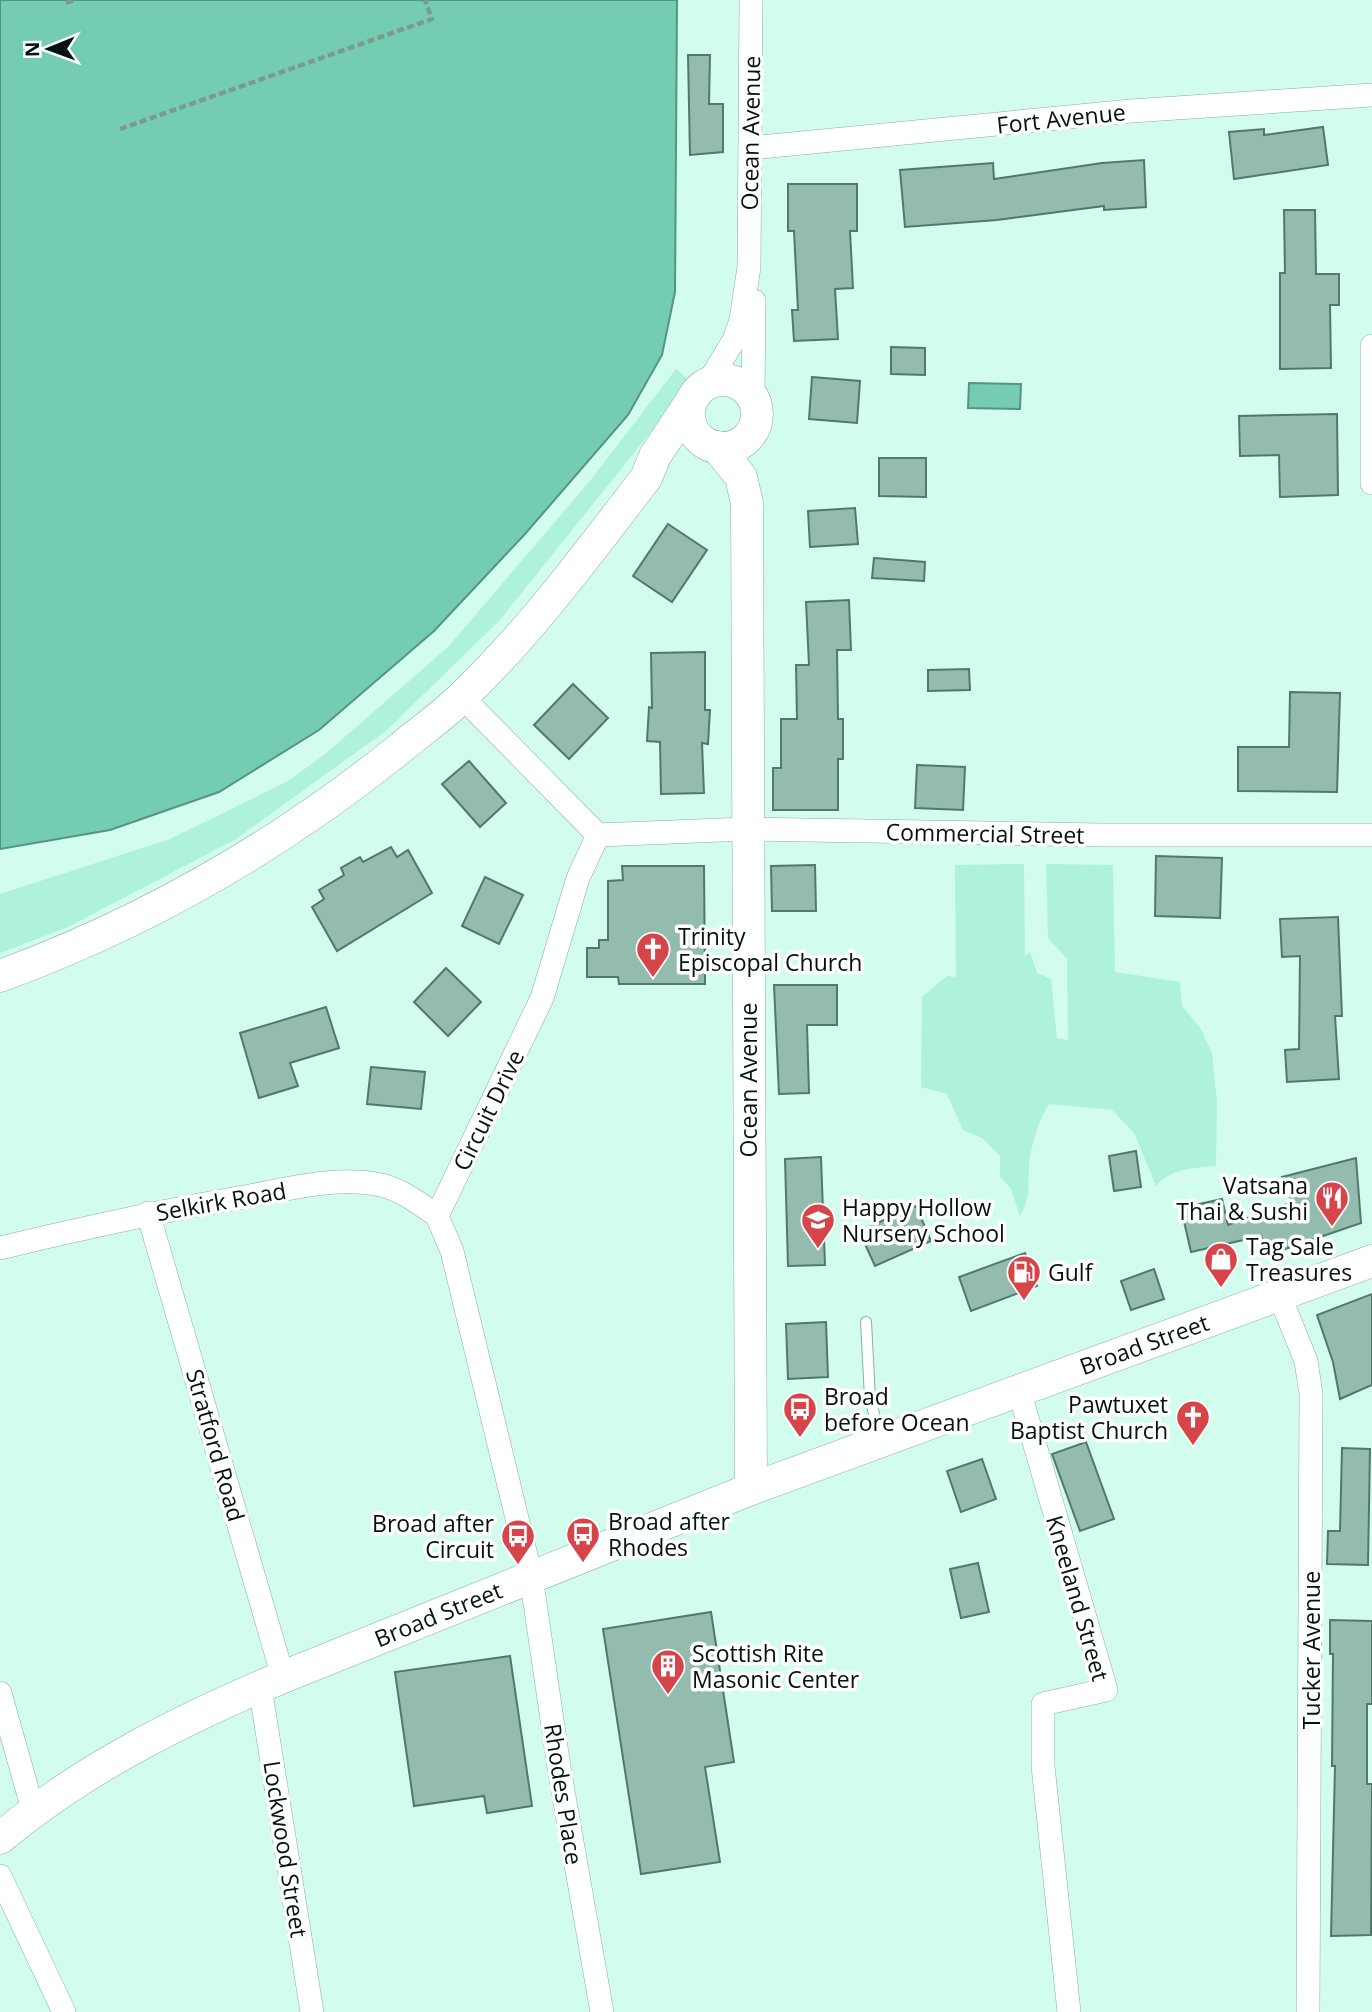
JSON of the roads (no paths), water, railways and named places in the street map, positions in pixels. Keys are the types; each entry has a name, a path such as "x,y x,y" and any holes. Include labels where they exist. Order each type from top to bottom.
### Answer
{"street":[{"name":"Ocean Avenue","path":"747,503 741,477 712,445 693,429 690,420 700,392 734,340 741,320 749,267 751,0"},
{"name":"Fort Avenue","path":"750,148 1131,111 1372,95"},
{"name":"Ocean Avenue","path":"749,267 754,285 754,398 757,409 753,477 747,503 746,830 751,1489"},
{"path":"1372,346 1372,483"},
{"path":"0,976 152,910 215,878 297,828 462,697 548,606 646,478 655,456 700,392 729,380 747,390 754,398"},
{"path":"646,478 674,457 712,445 742,442 754,429"},
{"path":"462,697 598,835"},
{"name":"Commercial Street","path":"598,835 746,830 1372,835"},
{"name":"Circuit Drive","path":"437,1216 542,998 578,878 598,835"},
{"name":"Selkirk Road","path":"0,1248 148,1213 344,1183 382,1185 412,1198 437,1216"},
{"name":"Stratford Road","path":"148,1213 271,1682"},
{"path":"437,1216 452,1251 531,1576"},
{"name":"Broad Street","path":"0,1838 33,1810 137,1745 271,1682 751,1489 1372,1261"},
{"name":"Tucker Avenue","path":"1279,1294 1306,1361 1311,1394 1308,2012"},
{"name":"Kneeland Street","path":"1019,1390 1106,1690 1043,1704 1043,1766 1069,2012"},
{"name":"Rhodes Place","path":"531,1576 560,1774 602,2012"},
{"name":"Lockwood Street","path":"271,1682 312,2012"},
{"path":"0,1693 33,1810"},
{"path":"0,1876 64,2012"}],"lane":[{"path":"866,1322 870,1398 881,1441"}],"place":[{"name":"Trinity Episcopal Church","path":"653,979"},
{"name":"Vatsana Thai & Sushi","path":"1332,1228"},
{"name":"Happy Hollow Nursery School","path":"818,1250"},
{"name":"Tag Sale Treasures","path":"1221,1289"},
{"name":"Gulf","path":"1024,1302"},
{"name":"Broad before Ocean","path":"800,1439"},
{"name":"Pawtuxet Baptist Church","path":"1193,1447"},
{"name":"Broad after Rhodes","path":"583,1564"},
{"name":"Broad after Circuit","path":"518,1566"},
{"name":"Scottish Rite Masonic Center","path":"668,1696"}]}
